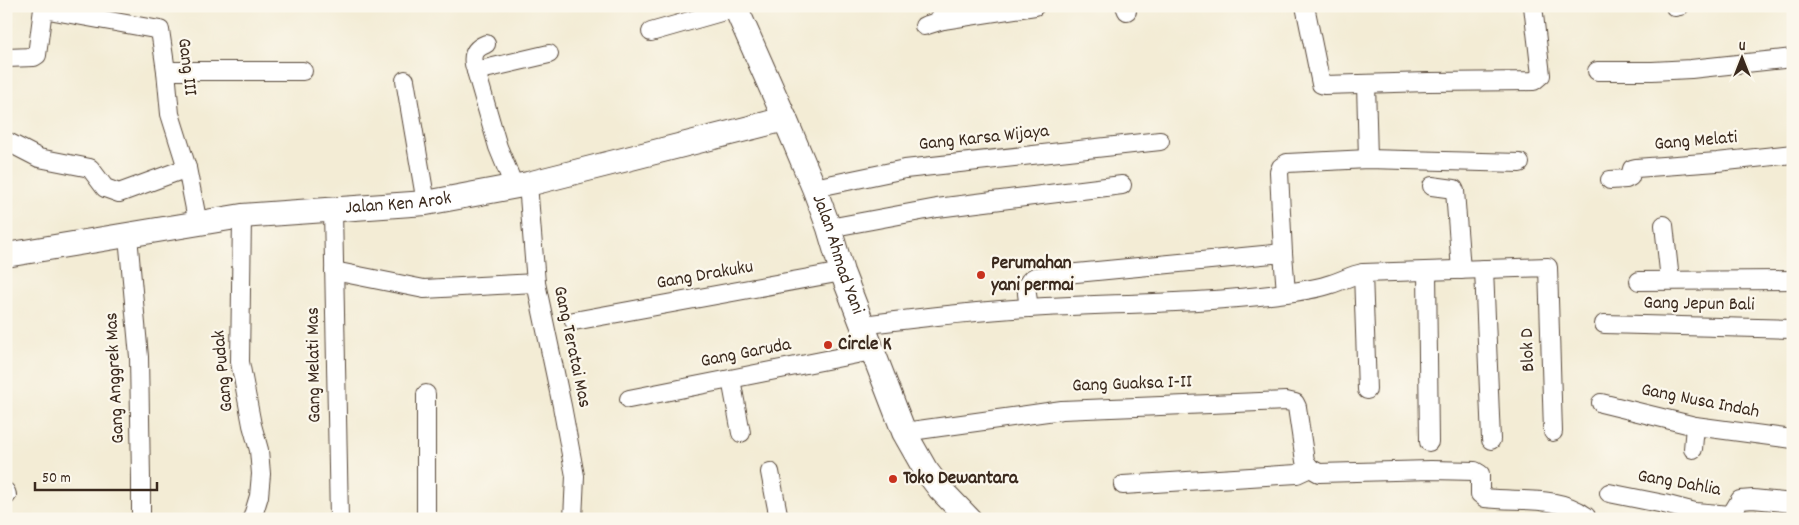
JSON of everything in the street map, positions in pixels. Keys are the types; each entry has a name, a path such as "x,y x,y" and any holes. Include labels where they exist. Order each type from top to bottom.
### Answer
{"street":[{"path":"924,26 941,13 1036,6"},
{"path":"1305,6 1321,84 1324,85 1538,80 1541,75 1533,6"},
{"path":"651,32 735,7"},
{"name":"Jalan Ahmad Yani","path":"735,7 814,188 829,228 842,272 904,432 930,476 969,519"},
{"name":"Gang III","path":"6,58 34,57 38,55 43,8 160,30 170,114 187,168 198,224"},
{"path":"486,44 478,48 474,53 476,71 549,54"},
{"path":"1597,71 1652,72 1793,58"},
{"path":"166,71 303,71"},
{"name":"Gang Teratai Mas","path":"476,71 498,147 521,185 534,251 536,282 575,476 573,519"},
{"path":"405,80 426,203"},
{"path":"1366,84 1368,159"},
{"name":"Jalan Ken Arok","path":"6,255 242,216 426,203 521,185 785,119"},
{"path":"6,141 39,158 90,168 105,188 119,193 187,168"},
{"name":"Gang Karsa Wijaya","path":"814,188 905,169 1160,141"},
{"name":"Gang Melati","path":"1610,180 1626,179 1630,177 1632,169 1636,168 1793,154"},
{"path":"1286,293 1278,172 1287,163 1368,159 1520,163"},
{"path":"829,228 938,208 1122,185"},
{"path":"1432,186 1455,191 1461,270"},
{"name":"Gang Melati Mas","path":"333,210 339,519"},
{"name":"Gang Pudak","path":"242,216 240,362 252,425 259,450 260,474 259,496 252,519"},
{"path":"1664,225 1670,280"},
{"name":"Gang Anggrek Mas","path":"128,236 139,357 141,519"},
{"path":"1029,308 1026,285 1028,281 1035,277 1283,253"},
{"name":"Blok D","path":"1484,269 1548,267 1553,432"},
{"path":"862,325 949,314 1029,308 1155,304 1286,293 1332,284 1363,273 1484,269 1491,440"},
{"path":"334,271 424,288 536,282"},
{"path":"1427,271 1429,442"},
{"name":"Gang Drakuku","path":"574,321 842,272"},
{"path":"1363,273 1367,390"},
{"path":"1639,281 1793,280"},
{"name":"Gang Jepun Bali","path":"1604,324 1793,329"},
{"name":"Gang Garuda","path":"629,399 872,351"},
{"path":"731,379 741,433"},
{"path":"426,394 426,519"},
{"name":"Gang Guaksa I-II","path":"904,432 1062,410 1286,401 1295,403 1297,407 1305,460 1310,468"},
{"name":"Gang Nusa Indah","path":"1601,403 1695,426 1793,439"},
{"path":"1693,449 1695,426"},
{"path":"1123,485 1297,474 1310,468 1319,473 1431,470 1475,471 1480,476 1480,494 1484,498 1556,502 1572,507 1586,516"},
{"path":"770,472 779,519"},
{"name":"Gang Dahlia","path":"1609,493 1695,512 1731,515 1740,500 1753,499 1793,503"}],"place":[{"name":"Perumahan yani permai","path":"981,275"},
{"name":"Circle K","path":"828,345"},
{"name":"Toko Dewantara","path":"893,479"}]}
